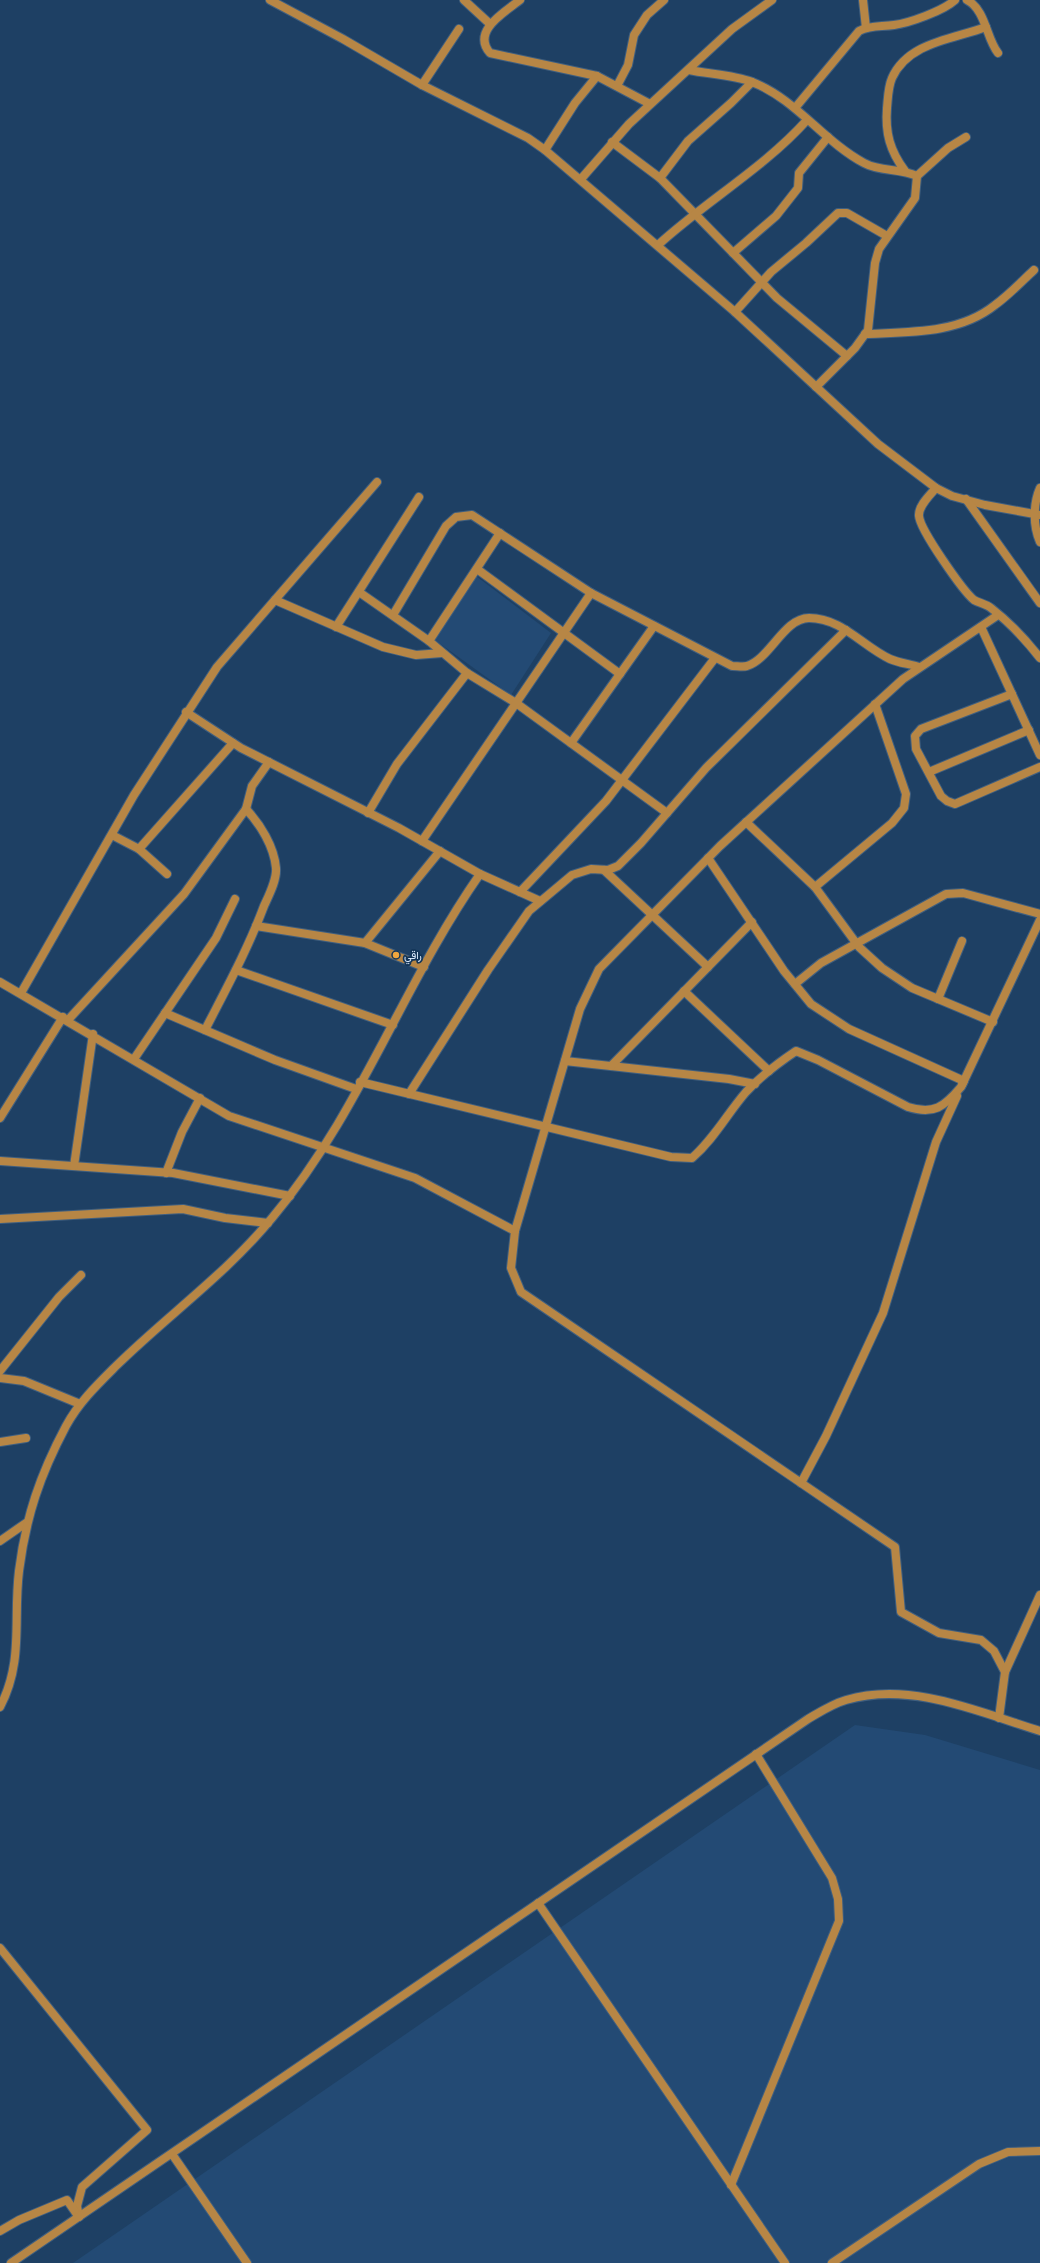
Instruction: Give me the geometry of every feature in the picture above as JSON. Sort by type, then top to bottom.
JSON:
[{"type":"street","points":[[270,0],[343,39],[422,85],[528,138],[545,150],[735,312],[878,444],[936,488],[985,505],[1037,515]]},
{"type":"street","points":[[464,0],[490,24]]},
{"type":"street","points":[[617,86],[628,65],[634,35],[647,15],[664,0]]},
{"type":"street","points":[[581,180],[612,142],[650,104],[689,70],[732,29],[772,0]]},
{"type":"street","points":[[864,0],[866,28]]},
{"type":"street","points":[[795,108],[854,35],[866,28],[908,22],[955,0]]},
{"type":"street","points":[[967,0],[976,8],[986,27],[992,45],[998,53]]},
{"type":"street","points":[[514,2],[490,24],[487,30],[486,46],[494,55],[597,76],[650,104]]},
{"type":"street","points":[[905,171],[893,153],[887,134],[888,93],[892,77],[903,64],[922,48],[986,27]]},
{"type":"street","points":[[422,85],[459,29]]},
{"type":"street","points":[[689,70],[752,82],[795,108],[828,137],[864,163],[878,168],[905,171],[917,176]]},
{"type":"street","points":[[545,150],[575,103],[597,76]]},
{"type":"street","points":[[660,178],[688,140],[731,103],[752,82]]},
{"type":"street","points":[[658,245],[695,213],[753,170],[807,120]]},
{"type":"street","points":[[733,254],[776,216],[798,188],[799,173],[828,137]]},
{"type":"street","points":[[816,387],[847,356],[868,330],[875,263],[879,249],[887,236],[903,218],[915,198],[917,176],[948,148],[966,137]]},
{"type":"street","points":[[612,142],[660,178],[777,298],[847,356]]},
{"type":"street","points":[[735,312],[761,282],[838,213],[847,213],[887,236]]},
{"type":"street","points":[[865,334],[927,332],[961,323],[994,306],[1034,270]]},
{"type":"street","points":[[21,993],[112,835],[186,712],[217,667],[377,482]]},
{"type":"street","points":[[936,488],[924,503],[919,515],[923,530],[974,599],[990,608],[998,615],[1028,643],[1040,658]]},
{"type":"street","points":[[1040,488],[1035,526],[1040,542]]},
{"type":"street","points":[[336,627],[419,497]]},
{"type":"street","points":[[966,499],[1040,603]]},
{"type":"street","points":[[393,615],[446,526],[456,517],[472,515],[591,593],[732,666],[747,666],[759,659],[795,623],[808,618],[838,624],[890,659],[919,666]]},
{"type":"street","points":[[429,641],[500,533]]},
{"type":"street","points":[[477,569],[620,674]]},
{"type":"street","points":[[358,592],[429,641],[467,673],[516,704],[667,813]]},
{"type":"street","points":[[422,841],[591,593]]},
{"type":"street","points":[[275,600],[383,647],[416,655],[442,653]]},
{"type":"street","points":[[998,615],[919,666],[875,704],[708,858],[599,969],[580,1010],[515,1231],[511,1268],[521,1292],[895,1547],[901,1612],[938,1633],[981,1640],[994,1651],[1005,1672]]},
{"type":"street","points":[[571,743],[654,626]]},
{"type":"street","points":[[981,627],[1040,755]]},
{"type":"street","points":[[409,1094],[488,970],[529,911],[540,900],[572,875],[590,870],[604,870],[618,866],[706,768],[846,630]]},
{"type":"street","points":[[520,892],[606,801],[715,658]]},
{"type":"street","points":[[368,813],[397,764],[467,673]]},
{"type":"street","points":[[1012,694],[921,729],[915,736],[916,749],[942,796],[947,801],[955,804],[1040,767]]},
{"type":"street","points":[[815,887],[892,824],[904,808],[906,794],[875,704]]},
{"type":"street","points":[[186,712],[234,743],[269,762],[422,841],[480,874],[540,900]]},
{"type":"street","points":[[929,772],[1028,730]]},
{"type":"street","points":[[139,849],[234,743]]},
{"type":"street","points":[[0,1118],[66,1019],[184,894],[246,809],[252,786],[269,762]]},
{"type":"street","points":[[205,1030],[236,970],[256,926],[271,890],[276,868],[271,850],[260,824],[246,809]]},
{"type":"street","points":[[746,822],[815,887],[857,943],[882,968],[912,988],[992,1022]]},
{"type":"street","points":[[112,835],[139,849],[166,874]]},
{"type":"street","points":[[364,943],[440,851]]},
{"type":"street","points":[[708,858],[794,984],[811,1004],[849,1029],[964,1081]]},
{"type":"street","points":[[604,870],[708,966]]},
{"type":"street","points":[[0,1707],[8,1691],[18,1644],[19,1574],[26,1524],[44,1470],[68,1422],[87,1395],[135,1347],[237,1259],[290,1196],[325,1148],[451,916],[480,874]]},
{"type":"street","points":[[794,984],[821,963],[946,894],[962,893],[1040,914]]},
{"type":"street","points":[[134,1059],[216,938],[235,899]]},
{"type":"street","points":[[801,1483],[826,1436],[883,1313],[936,1142],[1040,920]]},
{"type":"street","points":[[611,1066],[752,922]]},
{"type":"street","points":[[256,926],[364,943],[424,967]]},
{"type":"street","points":[[938,999],[962,941]]},
{"type":"street","points":[[236,970],[393,1025]]},
{"type":"street","points":[[0,982],[92,1034],[229,1116],[415,1178],[515,1231]]},
{"type":"street","points":[[684,991],[769,1071]]},
{"type":"street","points":[[165,1013],[275,1060],[356,1089]]},
{"type":"street","points":[[74,1166],[92,1034]]},
{"type":"street","points":[[360,1082],[671,1157],[692,1158],[710,1141],[746,1092],[769,1071],[796,1052],[818,1060],[908,1107],[920,1111],[937,1109],[949,1102],[964,1081]]},
{"type":"street","points":[[565,1061],[729,1079],[755,1084]]},
{"type":"street","points":[[166,1173],[182,1132],[200,1098]]},
{"type":"street","points":[[0,1161],[166,1173],[290,1196]]},
{"type":"street","points":[[0,1219],[183,1209],[226,1218],[268,1223]]},
{"type":"street","points":[[0,1370],[59,1297],[81,1275]]},
{"type":"street","points":[[0,1378],[24,1380],[80,1404]]},
{"type":"street","points":[[0,1442],[26,1438]]},
{"type":"street","points":[[0,1541],[26,1524]]},
{"type":"street","points":[[999,1718],[1005,1672],[1040,1595]]},
{"type":"street","points":[[11,2263],[756,1754],[828,1707],[862,1696],[882,1693],[941,1700],[1040,1731]]},
{"type":"street","points":[[732,2185],[839,1921],[838,1899],[832,1878],[756,1754]]},
{"type":"street","points":[[538,1903],[785,2263]]},
{"type":"street","points":[[0,1948],[147,2130],[82,2188],[77,2206],[79,2217]]},
{"type":"street","points":[[832,2263],[979,2164],[1008,2152],[1040,2151]]},
{"type":"street","points":[[172,2154],[247,2263]]},
{"type":"street","points":[[0,2231],[19,2220],[67,2200],[79,2217]]},
{"type":"shaded area","points":[[476,576],[551,633],[511,695],[435,640]]},
{"type":"shaded area","points":[[855,1725],[925,1735],[1040,1770],[1040,2263],[73,2263]]},
{"type":"place","name":"راقي","points":[[396,955]]}]
